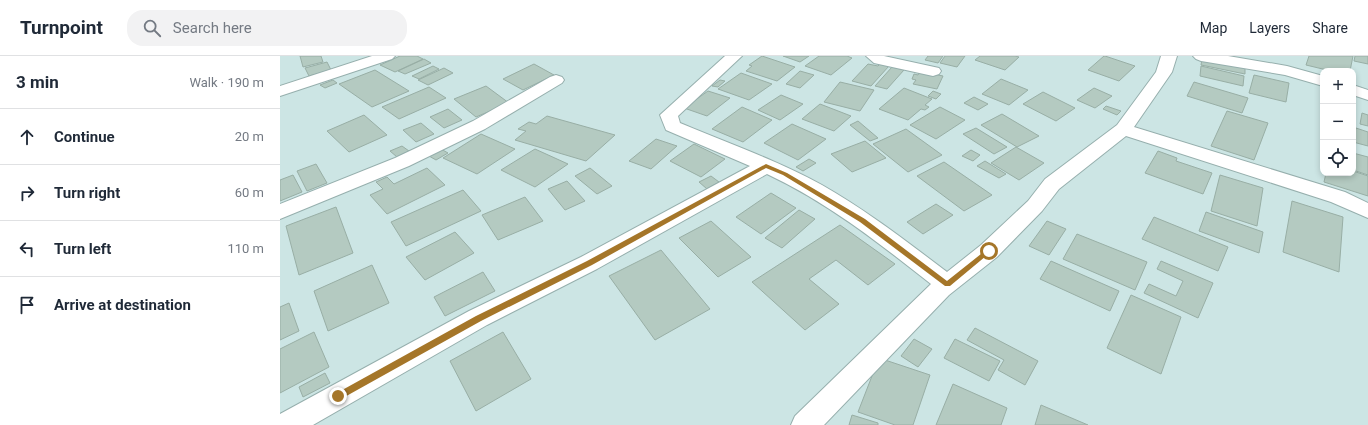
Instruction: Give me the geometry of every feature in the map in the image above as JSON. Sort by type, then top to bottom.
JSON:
[{"type":"street","points":[[280,91],[388,56]]},
{"type":"street","points":[[734,56],[669,115],[672,126],[785,174],[863,221],[947,284]]},
{"type":"street","points":[[874,56],[879,60],[933,71]]},
{"type":"street","points":[[805,425],[947,284],[989,251],[1036,206],[1052,184],[1123,129],[1164,72],[1169,56]]},
{"type":"street","points":[[1201,56],[1287,71],[1320,80]]},
{"type":"street","points":[[280,212],[402,162],[479,125],[556,80]]},
{"type":"street","points":[[1356,91],[1368,95]]},
{"type":"street","points":[[1123,129],[1338,197],[1368,211]]},
{"type":"street","points":[[287,425],[478,318],[589,263],[766,166]]},
{"type":"building","points":[[300,56],[321,56],[323,62],[303,67]]},
{"type":"building","points":[[400,56],[417,56],[423,59],[395,72],[380,65]]},
{"type":"building","points":[[762,56],[795,67],[777,81],[746,71],[752,66],[749,65]]},
{"type":"building","points":[[783,56],[809,56],[800,62]]},
{"type":"building","points":[[819,56],[847,56],[852,58],[831,75],[805,66]]},
{"type":"building","points":[[928,56],[943,56],[938,63],[925,60]]},
{"type":"building","points":[[945,56],[965,56],[957,67],[940,63]]},
{"type":"building","points":[[980,56],[1019,57],[1005,70],[975,60]]},
{"type":"building","points":[[1104,56],[1135,66],[1119,81],[1088,70]]},
{"type":"building","points":[[1309,56],[1353,56],[1351,68],[1320,68],[1306,65]]},
{"type":"building","points":[[1355,56],[1368,56],[1368,64],[1354,61]]},
{"type":"building","points":[[424,59],[431,63],[405,74],[398,71]]},
{"type":"building","points":[[1202,59],[1245,68],[1245,74],[1201,65]]},
{"type":"building","points":[[327,62],[331,70],[309,76],[305,68]]},
{"type":"building","points":[[534,64],[554,75],[523,90],[503,79]]},
{"type":"building","points":[[868,64],[889,66],[871,86],[852,81]]},
{"type":"building","points":[[433,66],[439,69],[419,79],[412,76]]},
{"type":"building","points":[[1201,66],[1244,76],[1243,86],[1200,76]]},
{"type":"building","points":[[892,67],[904,70],[887,89],[875,86]]},
{"type":"building","points":[[444,68],[453,73],[428,85],[418,80]]},
{"type":"building","points":[[375,70],[409,91],[372,107],[339,84]]},
{"type":"building","points":[[800,71],[814,75],[800,88],[786,84]]},
{"type":"building","points":[[920,71],[943,76],[937,89],[913,84],[916,80],[912,79],[914,74],[918,75]]},
{"type":"building","points":[[741,73],[772,84],[749,100],[718,89]]},
{"type":"building","points":[[1254,75],[1289,83],[1286,102],[1249,93]]},
{"type":"building","points":[[1001,79],[1028,90],[1009,105],[982,94]]},
{"type":"building","points":[[333,80],[337,83],[325,88],[320,85]]},
{"type":"building","points":[[720,80],[725,81],[718,87],[712,86]]},
{"type":"building","points":[[840,82],[874,90],[860,111],[824,102]]},
{"type":"building","points":[[1194,82],[1248,98],[1242,113],[1187,96]]},
{"type":"building","points":[[486,86],[509,103],[476,117],[454,99]]},
{"type":"building","points":[[429,87],[446,98],[399,119],[382,107]]},
{"type":"building","points":[[904,88],[932,99],[925,105],[929,107],[925,110],[921,109],[908,120],[879,109]]},
{"type":"building","points":[[1094,88],[1112,96],[1095,108],[1077,100]]},
{"type":"building","points":[[708,91],[730,98],[707,116],[684,108]]},
{"type":"building","points":[[933,91],[941,94],[936,99],[928,96]]},
{"type":"building","points":[[1043,92],[1075,108],[1056,121],[1023,104]]},
{"type":"building","points":[[781,95],[803,104],[780,120],[758,110]]},
{"type":"building","points":[[974,97],[988,104],[978,110],[964,103]]},
{"type":"building","points":[[820,104],[851,116],[834,131],[802,119]]},
{"type":"building","points":[[1106,106],[1121,111],[1117,115],[1103,109]]},
{"type":"building","points":[[742,107],[772,120],[743,142],[712,129]]},
{"type":"building","points":[[940,107],[965,120],[936,139],[910,125]]},
{"type":"building","points":[[448,109],[462,120],[444,128],[430,117]]},
{"type":"building","points":[[1227,111],[1268,123],[1254,160],[1211,146]]},
{"type":"building","points":[[1362,113],[1368,115],[1368,126],[1360,124]]},
{"type":"building","points":[[1002,114],[1039,136],[1017,147],[981,125]]},
{"type":"building","points":[[364,115],[387,135],[349,152],[327,131]]},
{"type":"building","points":[[547,116],[615,135],[586,161],[515,140],[526,131],[518,129],[529,122],[536,124]]},
{"type":"building","points":[[858,121],[878,138],[870,141],[850,125]]},
{"type":"building","points":[[421,123],[434,134],[416,142],[403,130]]},
{"type":"building","points":[[792,124],[826,139],[798,160],[764,143]]},
{"type":"building","points":[[976,128],[1007,147],[994,154],[963,134]]},
{"type":"building","points":[[1356,128],[1368,132],[1368,146],[1356,143]]},
{"type":"building","points":[[906,129],[942,155],[908,172],[873,144]]},
{"type":"building","points":[[481,134],[515,149],[477,174],[443,158]]},
{"type":"building","points":[[656,139],[677,146],[651,169],[629,161]]},
{"type":"building","points":[[865,141],[886,158],[852,172],[831,154]]},
{"type":"building","points":[[694,144],[725,159],[701,177],[670,161]]},
{"type":"building","points":[[402,146],[409,151],[397,157],[390,151]]},
{"type":"building","points":[[1016,147],[1044,163],[1019,180],[991,163]]},
{"type":"building","points":[[441,149],[448,153],[436,160],[429,156]]},
{"type":"building","points":[[535,149],[568,164],[535,187],[501,170]]},
{"type":"building","points":[[971,150],[980,155],[973,161],[962,156]]},
{"type":"building","points":[[1158,151],[1177,158],[1176,161],[1212,173],[1203,194],[1145,173]]},
{"type":"building","points":[[1356,154],[1368,157],[1368,175],[1356,171]]},
{"type":"building","points":[[809,159],[816,163],[803,171],[796,167]]},
{"type":"building","points":[[985,161],[1006,174],[999,178],[977,166]]},
{"type":"building","points":[[944,162],[992,195],[964,211],[917,176]]},
{"type":"building","points":[[316,164],[327,183],[307,191],[297,171]]},
{"type":"building","points":[[427,168],[445,185],[387,214],[370,195],[383,189],[376,182],[387,177],[394,184]]},
{"type":"building","points":[[590,168],[612,186],[597,194],[575,176]]},
{"type":"building","points":[[1356,172],[1368,176],[1368,196],[1324,182],[1325,176],[1356,176]]},
{"type":"building","points":[[293,175],[302,192],[280,201],[280,180]]},
{"type":"building","points":[[1220,175],[1263,188],[1257,226],[1211,211]]},
{"type":"building","points":[[711,176],[719,182],[707,189],[699,182]]},
{"type":"building","points":[[567,181],[585,201],[565,210],[548,189]]},
{"type":"building","points":[[463,190],[481,211],[406,246],[391,222]]},
{"type":"building","points":[[771,193],[796,208],[761,234],[736,217]]},
{"type":"building","points":[[525,197],[543,221],[498,240],[482,215]]},
{"type":"building","points":[[1292,201],[1343,217],[1339,272],[1283,252]]},
{"type":"building","points":[[936,204],[953,215],[923,234],[907,222]]},
{"type":"building","points":[[336,207],[353,253],[299,275],[286,226]]},
{"type":"building","points":[[799,210],[815,219],[782,248],[765,238]]},
{"type":"building","points":[[1206,212],[1263,232],[1259,253],[1199,231]]},
{"type":"building","points":[[1154,217],[1228,247],[1218,271],[1142,239]]},
{"type":"building","points":[[711,221],[751,257],[718,277],[679,238]]},
{"type":"building","points":[[1047,221],[1066,229],[1049,255],[1029,246]]},
{"type":"building","points":[[840,225],[895,264],[868,285],[836,260],[809,279],[839,304],[805,330],[752,282]]},
{"type":"building","points":[[455,232],[474,253],[425,280],[406,257]]},
{"type":"building","points":[[1077,234],[1147,262],[1135,290],[1063,259]]},
{"type":"building","points":[[661,250],[710,309],[655,340],[609,276]]},
{"type":"building","points":[[1051,261],[1119,291],[1110,311],[1040,279]]},
{"type":"building","points":[[1161,261],[1213,283],[1198,318],[1144,293],[1149,284],[1176,296],[1183,281],[1157,269]]},
{"type":"building","points":[[372,265],[389,303],[328,331],[314,291]]},
{"type":"building","points":[[483,272],[495,291],[445,316],[434,297]]},
{"type":"building","points":[[1131,295],[1181,317],[1161,374],[1107,348]]},
{"type":"building","points":[[289,303],[299,331],[280,340],[280,307]]},
{"type":"building","points":[[975,328],[1038,361],[1025,385],[998,370],[1004,360],[967,340]]},
{"type":"building","points":[[314,332],[329,367],[280,393],[280,349]]},
{"type":"building","points":[[503,332],[531,379],[476,411],[450,361]]},
{"type":"building","points":[[914,339],[932,349],[918,367],[901,356]]},
{"type":"building","points":[[955,339],[1000,361],[989,381],[944,358]]},
{"type":"building","points":[[879,358],[930,375],[913,425],[895,425],[858,412]]},
{"type":"building","points":[[325,373],[330,383],[303,397],[299,387]]},
{"type":"building","points":[[953,384],[1007,408],[1001,425],[936,425]]},
{"type":"building","points":[[1041,405],[1088,425],[1035,425]]},
{"type":"building","points":[[852,415],[878,423],[878,425],[849,425]]},
{"type":"route","points":[[338,396],[478,318],[589,263],[766,166],[785,174],[863,221],[947,284],[989,251]]}]
